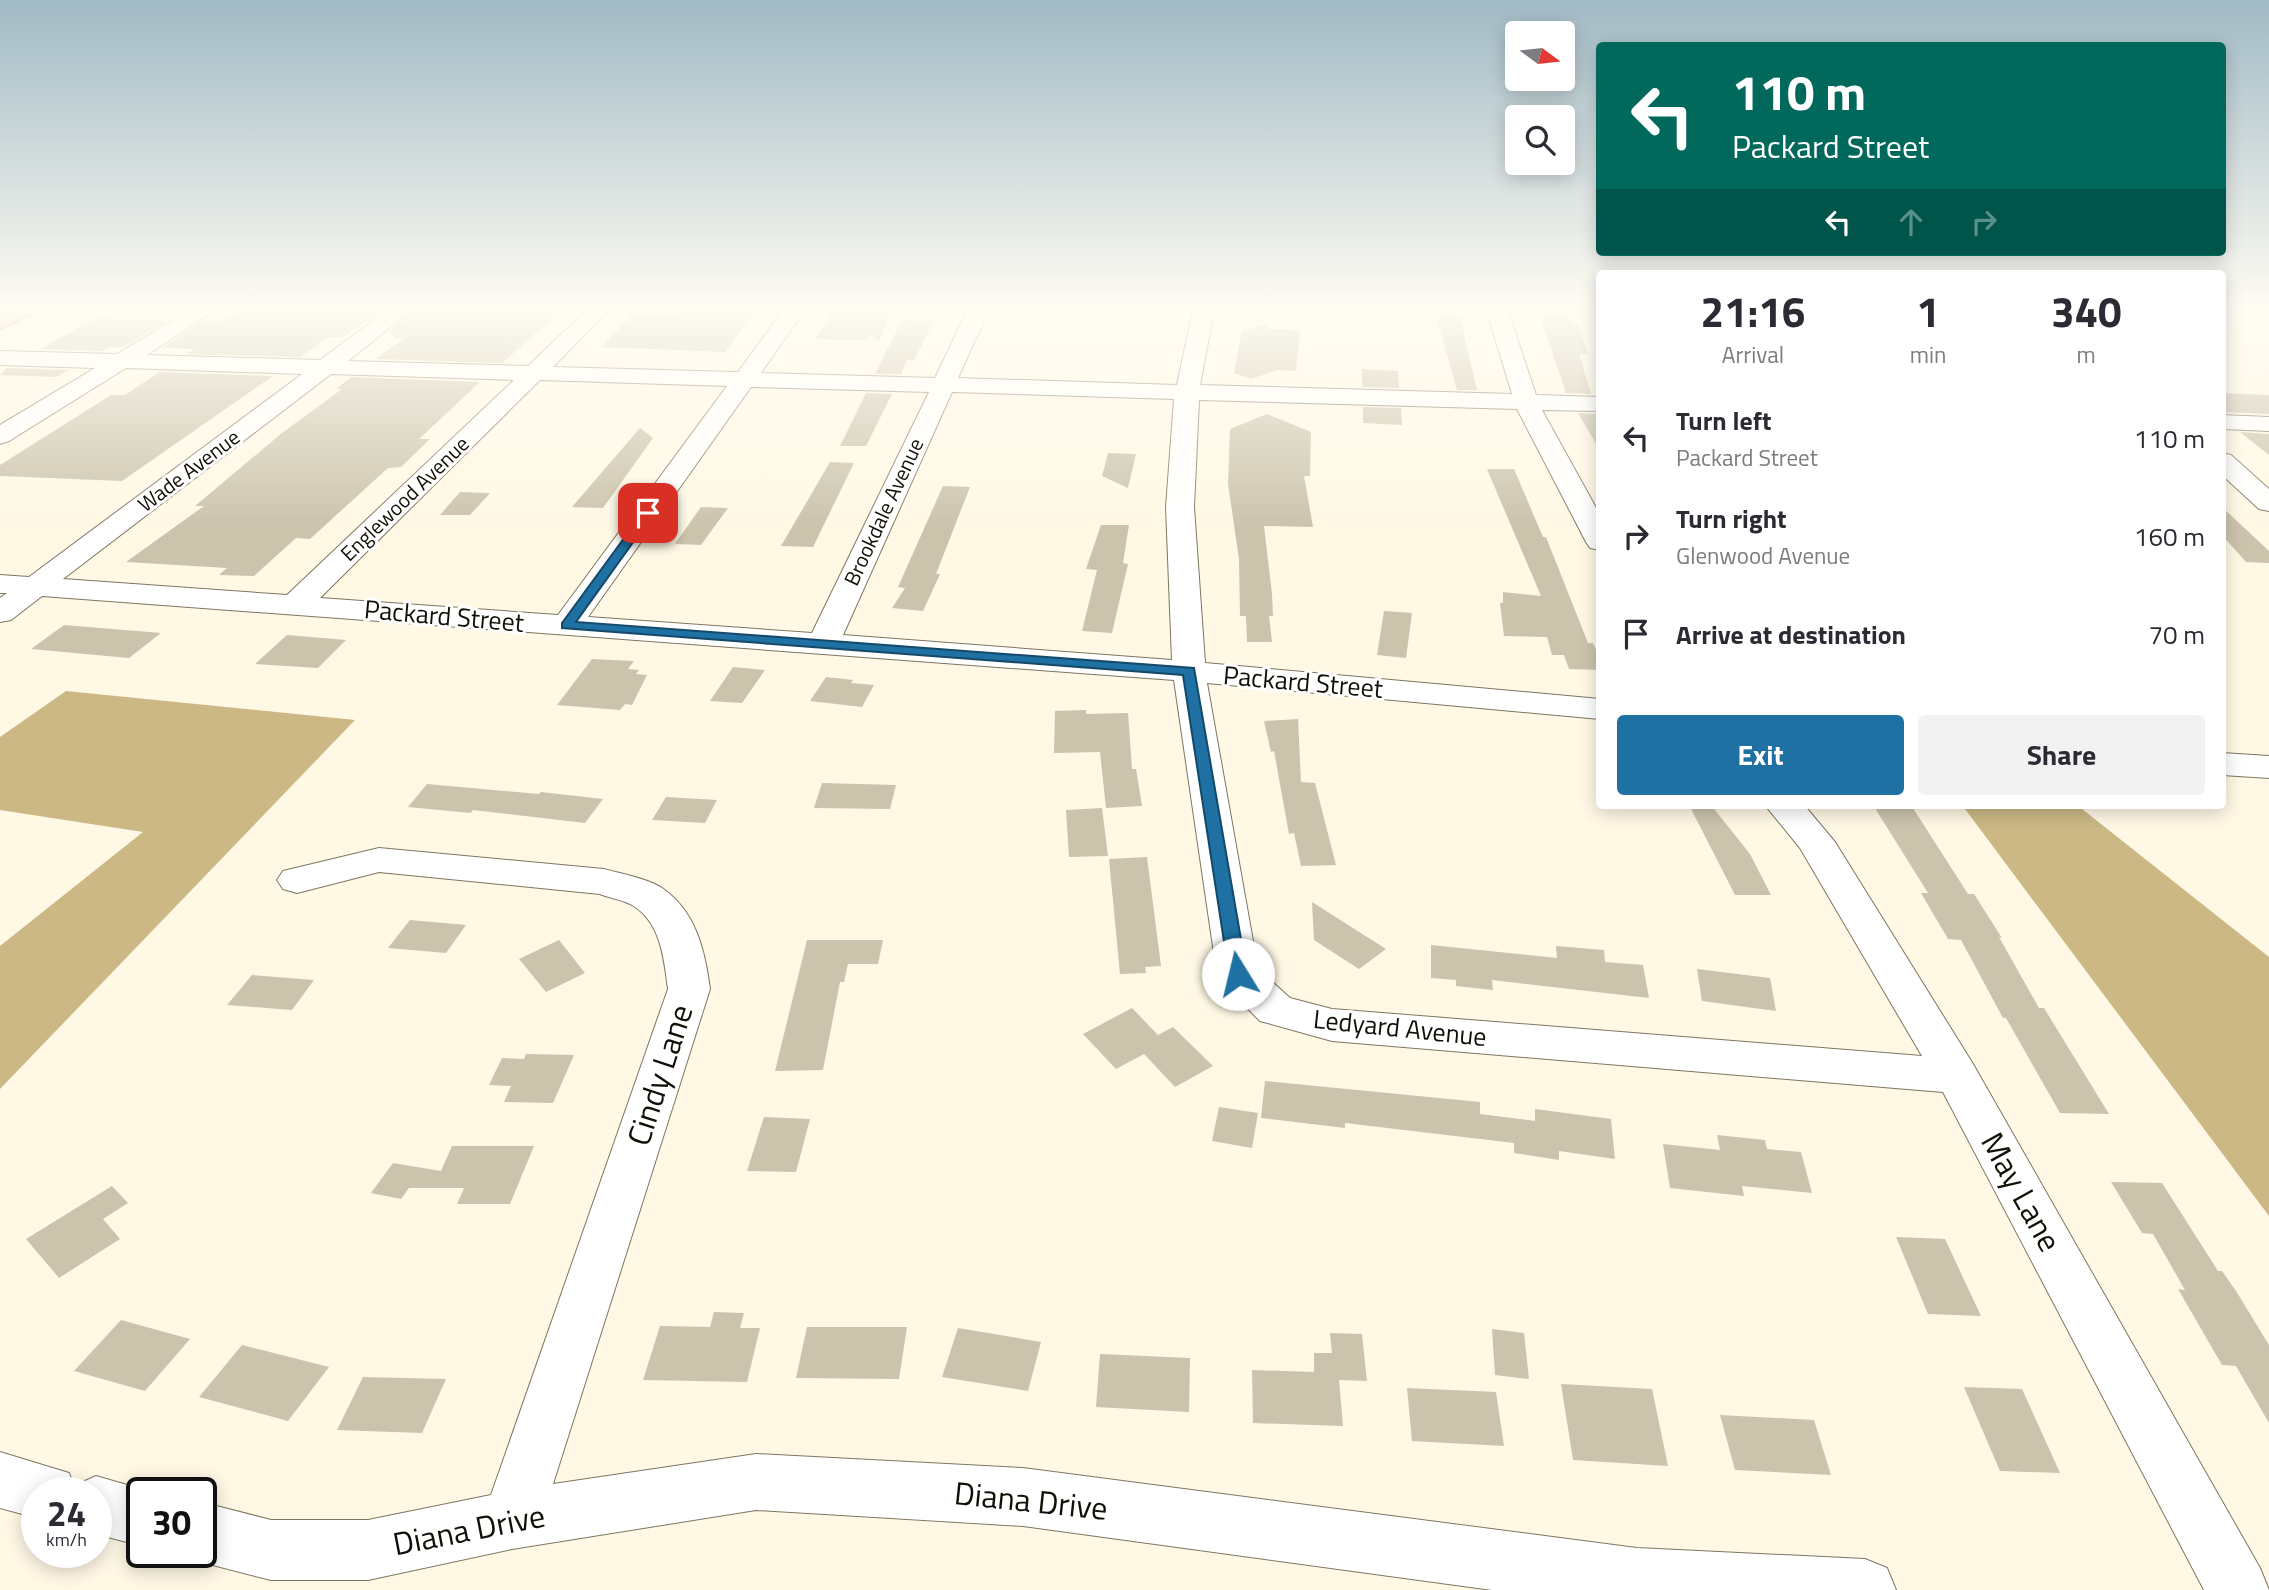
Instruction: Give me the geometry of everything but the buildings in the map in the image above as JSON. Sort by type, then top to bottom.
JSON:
[{"type":"street","points":[[0,436],[93,379]]},
{"type":"street","name":"Wade Avenue","points":[[38,587],[311,379]]},
{"type":"street","name":"Englewood Avenue","points":[[296,604],[529,379]]},
{"type":"street","points":[[566,625],[746,379]]},
{"type":"street","points":[[753,379],[1596,404]]},
{"type":"street","name":"Brookdale Avenue","points":[[823,643],[946,379]]},
{"type":"street","name":"Ledyard Avenue","points":[[1189,379],[1180,507],[1189,671],[1238,974],[1275,1010],[1332,1025],[1958,1076]]},
{"type":"street","points":[[1519,379],[1526,402],[1596,534]]},
{"type":"street","points":[[2226,422],[2269,424]]},
{"type":"street","points":[[2226,465],[2269,503]]},
{"type":"street","name":"Packard Street","points":[[0,584],[1189,671],[1596,709]]},
{"type":"street","points":[[0,613],[38,587]]},
{"type":"street","points":[[2226,764],[2269,767]]},
{"type":"street","name":"May Lane","points":[[1787,809],[1816,842],[1958,1076],[2238,1590]]},
{"type":"street","name":"Cindy Lane","points":[[296,880],[379,860],[604,882],[646,896],[669,916],[684,953],[689,989],[512,1520]]},
{"type":"street","points":[[0,1480],[21,1486]]},
{"type":"street","name":"Diana Drive","points":[[217,1536],[271,1550],[368,1550],[512,1520],[756,1482],[1023,1497],[1637,1579],[1865,1590]]},
{"type":"shaded area","points":[[66,691],[355,720],[0,1089],[0,946],[143,832],[0,810],[0,737]]},
{"type":"shaded area","points":[[1965,809],[2082,809],[2269,957],[2269,1216]]},
{"type":"route","points":[[648,513],[566,625],[1189,671],[1238,974]]}]
